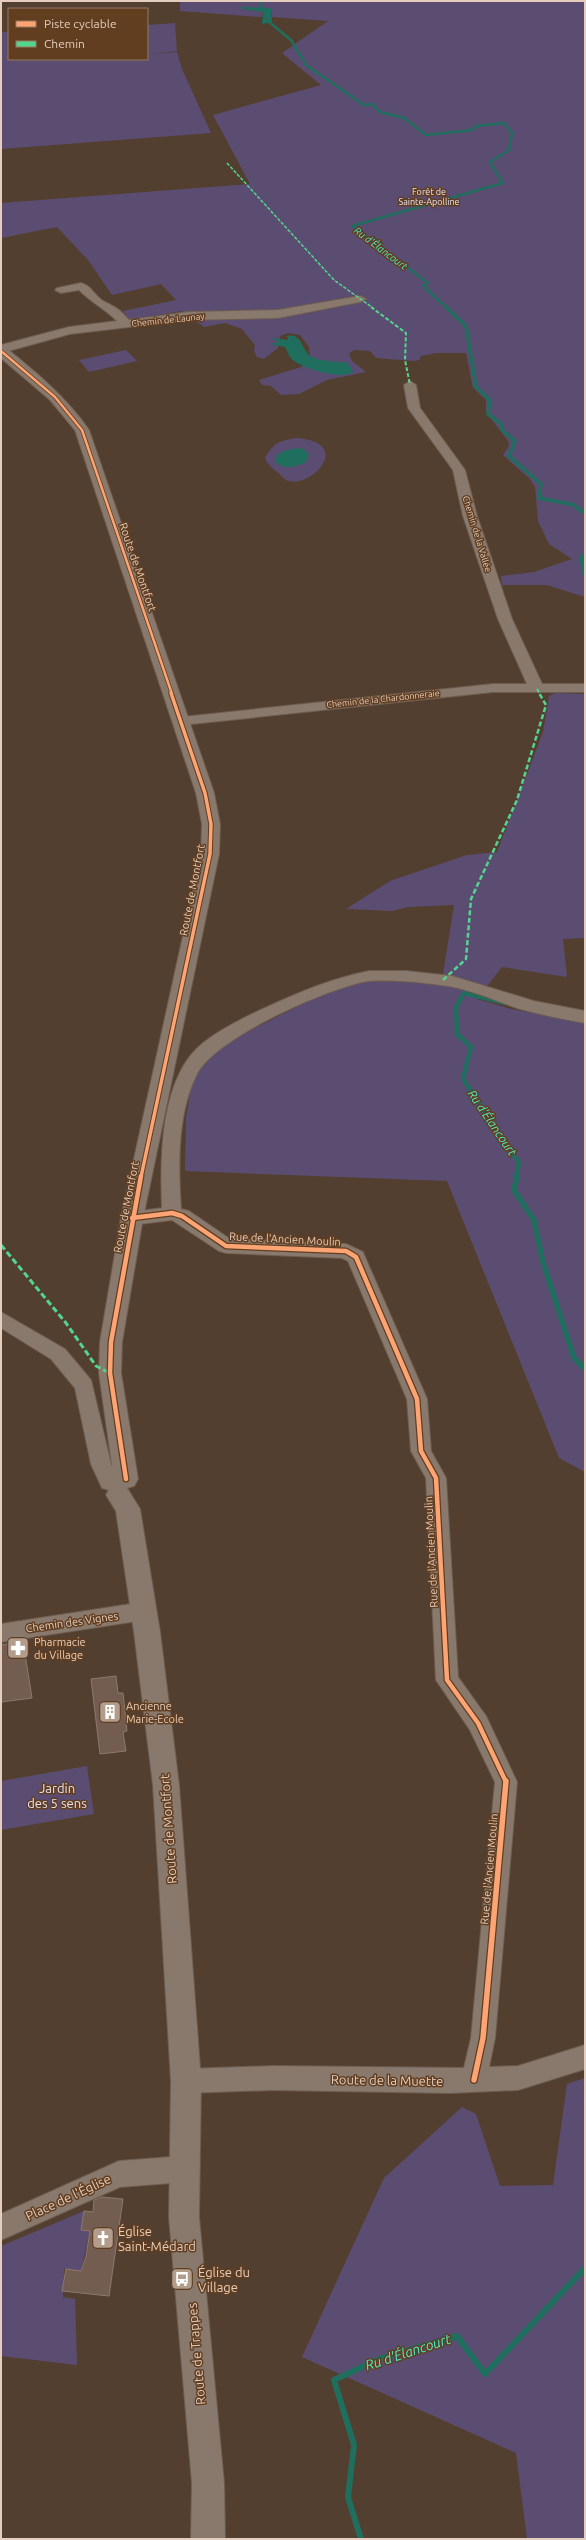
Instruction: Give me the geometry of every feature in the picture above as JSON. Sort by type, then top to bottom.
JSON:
[{"type":"street","points":[[61,290],[81,286],[99,304],[110,307],[126,324]]},
{"type":"street","name":"Chemin de Launay","points":[[1,350],[69,331],[188,316],[278,314],[360,299]]},
{"type":"street","name":"Route de Montfort","points":[[1,350],[52,392],[70,412],[82,430],[182,721],[205,793],[210,824],[210,854],[132,1218],[111,1342],[110,1373],[118,1485],[128,1509],[144,1611],[166,1785],[186,2081],[184,2169]]},
{"type":"street","name":"Chemin de la Vallée","points":[[410,385],[414,408],[459,470],[470,516],[505,619],[537,689]]},
{"type":"street","name":"Chemin de la Chardonneraie","points":[[182,721],[493,688],[585,688]]},
{"type":"street","points":[[132,1218],[143,1218],[172,1213],[170,1193],[175,1116],[186,1078],[197,1060],[209,1048],[256,1020],[332,988],[368,976],[443,980],[492,991],[534,1007],[585,1018]]},
{"type":"street","name":"Rue de l'Ancien Moulin","points":[[172,1213],[182,1216],[226,1246],[346,1251],[356,1257],[417,1399],[421,1451],[436,1478],[447,1680],[478,1723],[506,1782],[483,2038],[474,2080]]},
{"type":"street","points":[[1,1319],[58,1354],[84,1385],[101,1464],[118,1485]]},
{"type":"street","name":"Chemin des Vignes","points":[[1,1633],[144,1611]]},
{"type":"street","name":"Route de la Muette","points":[[186,2081],[273,2078],[474,2080],[518,2078],[585,2057]]},
{"type":"street","name":"Place de l'Église","points":[[1,2227],[119,2174],[184,2169]]},
{"type":"street","name":"Route de Trappes","points":[[184,2169],[184,2217],[208,2482],[208,2539]]},
{"type":"green space","name":"Forêt de Sainte-Apolline","points":[[180,1],[585,1],[585,597],[547,585],[502,585],[501,576],[534,572],[572,559],[549,544],[538,521],[535,487],[530,479],[503,455],[509,446],[508,441],[486,412],[486,400],[473,388],[466,353],[435,353],[421,356],[419,360],[414,361],[376,358],[370,351],[354,350],[349,354],[352,361],[366,372],[327,380],[299,394],[281,395],[271,386],[262,385],[259,380],[301,367],[310,359],[309,347],[300,335],[288,333],[280,336],[278,348],[264,359],[257,357],[254,351],[255,345],[242,329],[225,323],[204,327],[182,311],[130,320],[123,311],[176,300],[161,284],[112,295],[88,260],[57,227],[1,238],[1,203],[250,184],[213,115],[321,85],[282,53],[328,21],[272,17],[271,8],[242,9],[263,12],[261,17],[180,11]]},
{"type":"green space","points":[[175,23],[177,51],[152,54],[177,52],[182,69],[211,133],[1,149],[1,32],[8,32],[8,60],[148,60],[148,25]]},
{"type":"green space","points":[[126,350],[137,361],[89,372],[79,360]]},
{"type":"green space","points":[[297,438],[314,442],[323,448],[326,456],[322,465],[315,473],[306,479],[295,482],[286,480],[270,466],[265,458],[274,445],[281,441]]},
{"type":"green space","points":[[556,693],[585,694],[585,938],[563,939],[567,977],[502,967],[477,999],[511,1009],[585,1022],[585,1472],[559,1458],[447,1181],[185,1171],[186,1118],[196,1058],[367,971],[443,974],[454,905],[408,907],[392,911],[346,909],[390,881],[467,855],[497,852],[543,732],[549,696]]},
{"type":"green space","name":"Jardin des 5 sens","points":[[87,1766],[94,1814],[1,1830],[1,1781]]},
{"type":"green space","points":[[585,2078],[585,2539],[527,2539],[516,2453],[302,2357],[384,2178],[462,2107],[476,2114],[500,2186],[553,2185],[567,2084]]},
{"type":"green space","points":[[84,2211],[81,2230],[90,2231],[81,2271],[64,2269],[63,2297],[75,2299],[77,2365],[1,2356],[1,2246]]},
{"type":"water","points":[[240,7],[271,8],[272,22],[262,24],[263,12],[242,9]]},
{"type":"water","points":[[287,336],[292,336],[298,339],[306,352],[312,357],[322,360],[348,363],[353,372],[341,375],[332,374],[303,366],[290,357],[285,347],[269,344],[279,342],[271,338],[288,340]]},
{"type":"water","points":[[301,448],[309,454],[305,463],[293,467],[286,467],[275,462],[277,455],[286,450]]},
{"type":"building","points":[[23,1641],[32,1698],[1,1702],[1,1645]]},
{"type":"building","name":"Ancienne Marie-Ecole","points":[[116,1676],[118,1693],[123,1693],[127,1731],[123,1732],[126,1751],[100,1754],[91,1679]]},
{"type":"building","name":"Église Saint-Médard","points":[[102,2197],[123,2199],[109,2296],[62,2291],[66,2269],[81,2271],[86,2257],[90,2231],[81,2230],[84,2211],[93,2212],[94,2200]]},
{"type":"waterway","name":"Ru d'Élancourt","points":[[261,1],[261,7],[265,10]]},
{"type":"waterway","name":"Ru d'Élancourt","points":[[269,18],[268,21],[291,40],[306,65],[364,105],[372,104],[380,112],[404,118],[426,135],[472,130],[476,126],[504,123],[512,133],[509,150],[490,162],[503,183],[352,226],[428,283],[423,286],[447,308]]},
{"type":"waterway","name":"Ru d'Élancourt","points":[[446,307],[466,326],[476,387],[490,400],[488,414],[501,424],[502,430],[515,441],[509,456],[541,484],[539,498],[574,505],[585,514]]},
{"type":"waterway","name":"Ru d'Élancourt","points":[[585,553],[581,558],[585,578]]},
{"type":"waterway","name":"Ru d'Élancourt","points":[[505,1003],[464,993],[456,1007],[457,1034],[471,1047],[463,1079],[519,1163],[516,1177]]},
{"type":"waterway","name":"Ru d'Élancourt","points":[[517,1176],[514,1190],[534,1220],[543,1262],[574,1358],[585,1369]]},
{"type":"waterway","name":"Ru d'Élancourt","points":[[361,2539],[348,2497],[354,2445],[334,2380],[379,2359],[457,2336],[485,2374],[585,2268]]},
{"type":"marked path","points":[[227,163],[334,280],[406,333],[405,360],[410,385]]},
{"type":"marked path","points":[[443,980],[466,959],[471,899],[517,800],[546,705],[537,689]]},
{"type":"marked path","points":[[1,1245],[66,1323],[96,1366],[110,1373]]},
{"type":"cycle path","points":[[1,351],[55,397],[65,407],[82,430],[205,793],[211,824],[210,854],[132,1218],[111,1342],[110,1373],[126,1479]]},
{"type":"cycle path","points":[[132,1218],[143,1218],[172,1213],[182,1216],[226,1246],[346,1251],[356,1257],[417,1399],[421,1451],[436,1478],[447,1680],[478,1723],[506,1782],[483,2038],[474,2080]]},
{"type":"place","name":"Pharmacie du Village","points":[[18,1648]]},
{"type":"place","name":"Ancienne Marie-Ecole","points":[[110,1712]]},
{"type":"place","name":"Église Saint-Médard","points":[[103,2238]]},
{"type":"place","name":"Église du Village","points":[[182,2279]]}]
